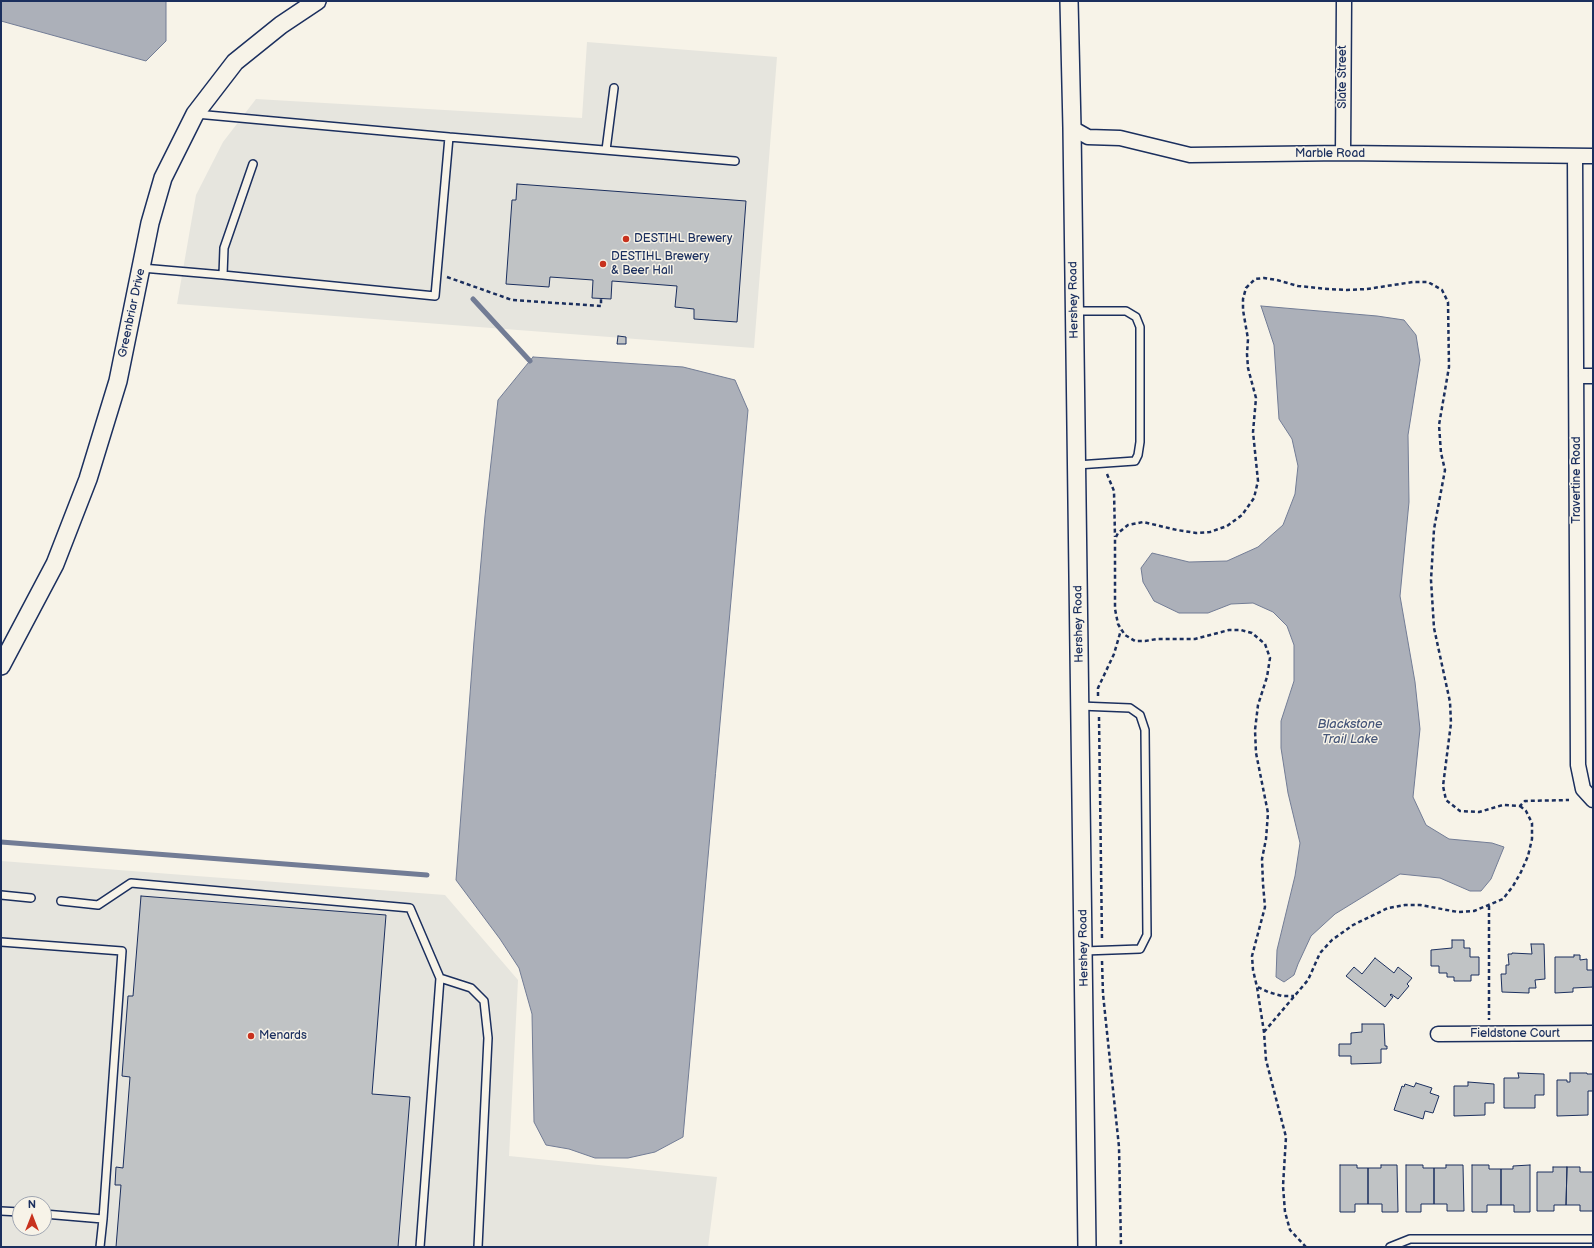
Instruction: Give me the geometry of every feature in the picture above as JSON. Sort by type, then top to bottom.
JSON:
[{"type":"street","name":"Greenbriar Drive","points":[[1,666],[55,564],[88,479],[118,381],[150,223],[163,178],[195,114],[235,62],[281,25],[317,1]]},
{"type":"street","name":"Hershey Road","points":[[1069,1],[1077,465],[1087,1247]]},
{"type":"street","name":"Slate Street","points":[[1342,153],[1344,1]]},
{"type":"street","name":"Marble Road","points":[[1072,128],[1088,138],[1120,138],[1190,155],[1342,153],[1593,156]]},
{"type":"street","name":"Travertine Road","points":[[1575,156],[1579,772],[1583,788],[1592,800]]},
{"type":"street","points":[[1576,376],[1593,376]]},
{"type":"street","name":"Fieldstone Court","points":[[1438,1034],[1593,1033]]},
{"type":"lane","points":[[606,150],[614,88]]},
{"type":"lane","points":[[195,114],[735,161]]},
{"type":"lane","points":[[142,268],[435,296],[448,137]]},
{"type":"lane","points":[[223,275],[224,248],[253,164]]},
{"type":"lane","points":[[1074,311],[1126,311],[1136,317],[1140,327],[1140,442],[1138,455],[1135,461],[1077,465]]},
{"type":"lane","points":[[1080,706],[1130,708],[1140,715],[1145,730],[1147,935],[1140,948],[1084,951]]},
{"type":"lane","points":[[62,900],[98,905],[131,883],[410,908],[440,978],[420,1247]]},
{"type":"lane","points":[[1,895],[31,898]]},
{"type":"lane","points":[[1,942],[122,951],[100,1247]]},
{"type":"lane","points":[[440,978],[471,988],[484,1001],[488,1038],[478,1247]]},
{"type":"lane","points":[[1,1211],[12,1212]]},
{"type":"lane","points":[[52,1215],[103,1219]]},
{"type":"lane","points":[[1390,1247],[1410,1240],[1593,1238]]},
{"type":"path","points":[[438,274],[512,300],[601,306],[601,298]]},
{"type":"path","points":[[1115,539],[1118,533],[1128,525],[1143,522],[1196,533],[1210,532],[1227,526],[1242,515],[1254,498],[1258,481],[1253,432],[1256,398],[1248,368],[1248,340],[1243,310],[1243,298],[1246,288],[1255,280],[1264,278],[1298,286],[1347,290],[1367,289],[1413,282],[1428,282],[1442,290],[1448,302],[1449,367],[1440,426],[1445,470],[1434,529],[1431,580],[1434,628],[1450,702],[1451,723],[1443,786],[1446,800],[1460,811],[1478,812],[1503,805],[1520,806],[1526,811],[1532,823],[1532,839],[1528,856],[1513,886],[1503,900],[1488,906],[1474,911],[1458,912],[1420,905],[1405,905],[1382,910],[1353,925],[1332,940],[1320,953],[1308,980],[1264,1032]]},
{"type":"path","points":[[1101,463],[1114,491],[1115,609],[1118,624],[1125,635],[1135,641],[1157,639],[1195,639],[1229,630],[1241,630],[1252,633],[1265,644],[1270,658],[1267,677],[1258,706],[1255,730],[1256,753],[1268,814],[1266,840],[1262,859],[1265,907],[1252,956],[1253,970],[1258,986],[1266,1060],[1286,1137],[1284,1186],[1285,1212],[1290,1230],[1306,1247]]},
{"type":"path","name":"Hershey Road","points":[[1121,629],[1114,654],[1098,688],[1102,994],[1119,1147],[1121,1247]]},
{"type":"path","points":[[1520,806],[1525,801],[1569,800]]},
{"type":"path","points":[[1488,906],[1489,1034]]},
{"type":"path","points":[[1258,986],[1268,992],[1282,996],[1294,996]]},
{"type":"shaded area","points":[[587,42],[777,57],[754,348],[177,304],[196,195],[223,142],[256,99],[582,118]]},
{"type":"shaded area","points":[[1,861],[445,895],[518,980],[509,1156],[717,1177],[708,1247],[1,1247]]},
{"type":"water","points":[[1,1],[166,1],[166,41],[146,61],[1,21]]},
{"type":"water","name":"Blackstone Trail Lake","points":[[1261,306],[1377,316],[1404,320],[1416,335],[1420,360],[1408,435],[1409,502],[1400,596],[1415,682],[1420,729],[1413,797],[1426,825],[1449,839],[1492,843],[1504,847],[1491,879],[1481,891],[1470,891],[1440,878],[1400,874],[1335,914],[1311,936],[1294,975],[1284,982],[1276,977],[1277,950],[1295,876],[1300,843],[1288,793],[1281,748],[1281,721],[1294,681],[1294,645],[1287,626],[1273,612],[1253,603],[1231,604],[1208,613],[1179,613],[1154,601],[1143,582],[1141,568],[1152,553],[1189,562],[1227,561],[1258,547],[1283,525],[1295,494],[1298,466],[1292,439],[1279,419],[1274,345]]},
{"type":"water","points":[[533,357],[683,367],[735,380],[748,410],[683,1137],[655,1152],[628,1158],[595,1158],[569,1149],[546,1145],[534,1122],[532,1014],[519,968],[500,939],[456,880],[474,641],[485,516],[498,400]]},
{"type":"building","name":"DESTIHL Brewery","points":[[517,184],[746,201],[737,322],[694,319],[694,309],[675,307],[677,286],[612,281],[611,299],[592,298],[593,280],[550,277],[549,287],[506,284],[512,200],[516,200]]},
{"type":"building","points":[[618,336],[626,337],[626,344],[617,344]]},
{"type":"building","name":"Menards","points":[[141,896],[386,915],[372,1094],[410,1097],[398,1247],[116,1247],[121,1185],[115,1185],[116,1167],[123,1168],[130,1077],[122,1076],[128,996],[133,996]]},
{"type":"building","points":[[1452,940],[1464,940],[1464,948],[1470,948],[1470,957],[1479,957],[1479,975],[1471,975],[1471,981],[1454,981],[1454,977],[1447,977],[1447,973],[1439,973],[1439,966],[1431,966],[1431,950],[1452,948]]},
{"type":"building","points":[[1531,944],[1544,944],[1545,979],[1535,980],[1536,988],[1529,988],[1529,993],[1502,992],[1501,974],[1506,974],[1506,965],[1509,965],[1508,954],[1532,954]]},
{"type":"building","points":[[1574,955],[1580,955],[1580,960],[1587,959],[1587,970],[1593,970],[1593,987],[1573,988],[1573,992],[1555,993],[1555,957],[1574,957]]},
{"type":"building","points":[[1375,958],[1394,973],[1398,967],[1412,978],[1407,984],[1409,986],[1398,999],[1391,994],[1390,995],[1393,997],[1385,1007],[1346,976],[1354,967],[1362,974]]},
{"type":"building","points":[[1362,1024],[1384,1024],[1385,1046],[1387,1046],[1387,1049],[1381,1049],[1381,1063],[1351,1064],[1351,1056],[1339,1056],[1339,1044],[1351,1044],[1351,1033],[1362,1032]]},
{"type":"building","points":[[1518,1073],[1544,1074],[1544,1095],[1535,1095],[1535,1108],[1504,1108],[1504,1078],[1519,1078]]},
{"type":"building","points":[[1570,1073],[1593,1074],[1593,1091],[1588,1091],[1588,1115],[1557,1116],[1557,1080],[1567,1080],[1567,1082],[1570,1082]]},
{"type":"building","points":[[1468,1082],[1494,1084],[1494,1103],[1485,1103],[1485,1115],[1454,1116],[1454,1086],[1468,1086]]},
{"type":"building","points":[[1416,1083],[1432,1088],[1430,1093],[1439,1096],[1433,1113],[1425,1111],[1423,1119],[1394,1110],[1402,1086],[1404,1087],[1405,1084],[1414,1087]]},
{"type":"building","points":[[1340,1165],[1357,1165],[1357,1168],[1368,1168],[1368,1204],[1355,1204],[1355,1212],[1340,1212]]},
{"type":"building","points":[[1381,1165],[1397,1165],[1398,1212],[1382,1212],[1382,1204],[1368,1204],[1368,1168],[1381,1168]]},
{"type":"building","points":[[1406,1165],[1423,1165],[1423,1168],[1434,1168],[1434,1204],[1421,1204],[1421,1212],[1406,1212]]},
{"type":"building","points":[[1446,1165],[1463,1165],[1464,1211],[1447,1211],[1447,1204],[1434,1204],[1434,1168],[1446,1168]]},
{"type":"building","points":[[1472,1165],[1489,1165],[1489,1169],[1501,1169],[1501,1205],[1487,1205],[1487,1212],[1472,1212]]},
{"type":"building","points":[[1530,1165],[1530,1212],[1514,1212],[1514,1205],[1501,1205],[1501,1169],[1513,1169],[1513,1166]]},
{"type":"building","points":[[1553,1167],[1567,1167],[1566,1205],[1554,1205],[1554,1211],[1537,1211],[1537,1172],[1553,1172]]},
{"type":"building","points":[[1567,1167],[1580,1167],[1580,1172],[1593,1172],[1593,1211],[1580,1211],[1580,1205],[1566,1205]]},
{"type":"waterway","points":[[473,299],[530,361]]},
{"type":"waterway","points":[[1,842],[427,875]]},
{"type":"place","name":"DESTIHL Brewery","points":[[626,239]]},
{"type":"place","name":"DESTIHL Brewery & Beer Hall","points":[[603,264]]},
{"type":"place","name":"Menards","points":[[251,1036]]}]
